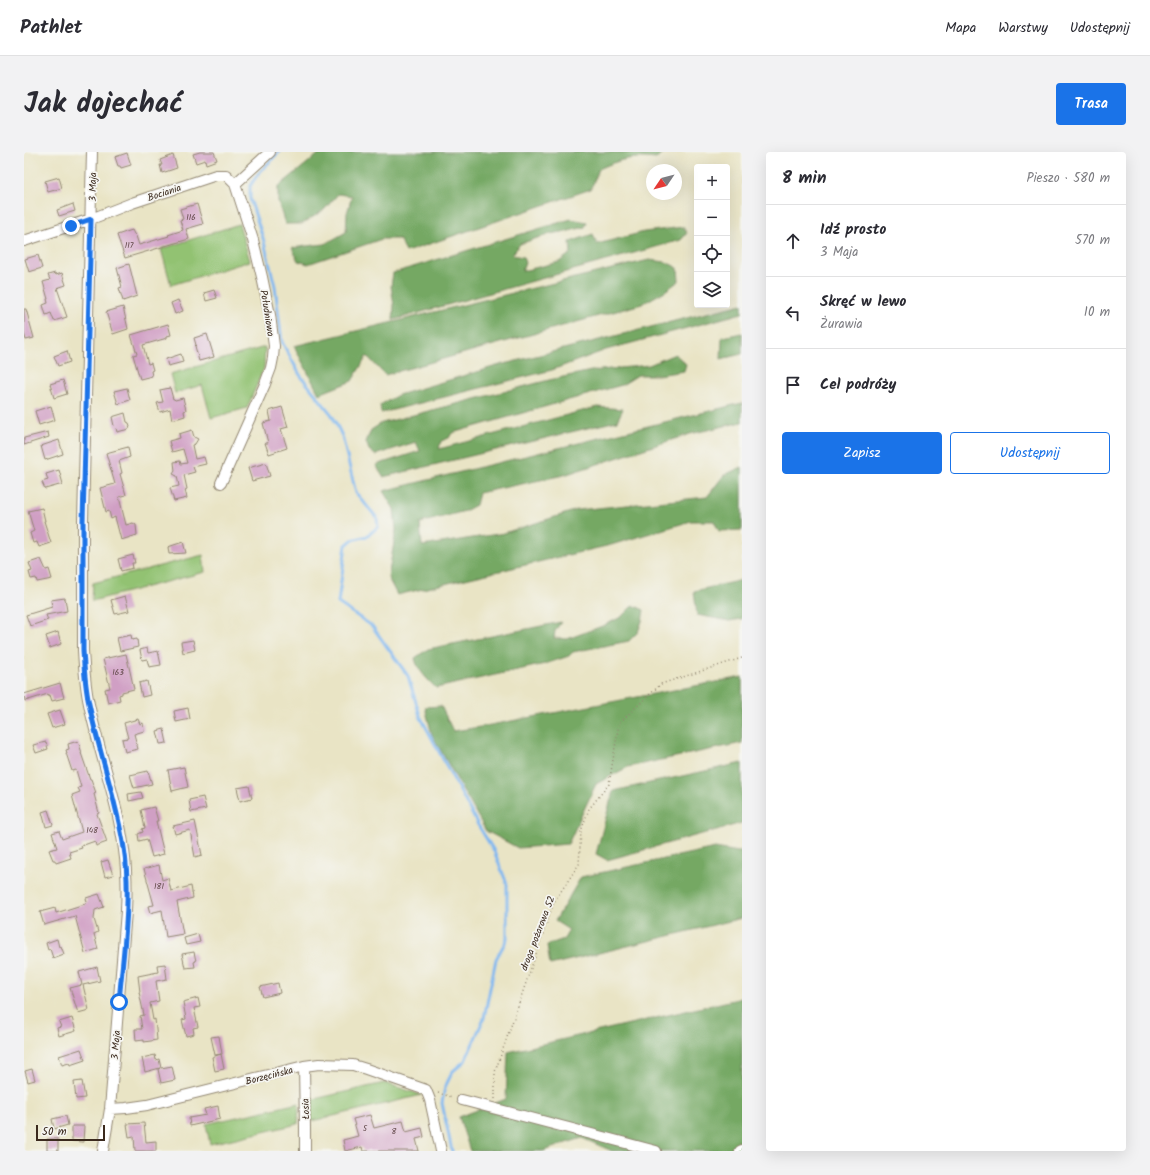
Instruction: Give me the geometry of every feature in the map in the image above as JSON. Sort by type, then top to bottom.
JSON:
[{"type":"street","name":"3 Maja","points":[[92,152],[83,521],[83,650],[84,670],[89,703],[119,821],[124,849],[127,886],[110,1109],[103,1151]]},
{"type":"street","points":[[235,184],[270,152]]},
{"type":"street","name":"Bociania","points":[[24,241],[216,175],[226,176],[235,184]]},
{"type":"street","name":"Południowa","points":[[221,483],[265,384],[271,368],[273,352],[270,315],[262,277],[253,240],[235,184]]},
{"type":"street","name":"Borzęcińska","points":[[110,1109],[147,1105],[304,1066],[319,1064],[353,1065],[426,1090],[430,1100],[441,1151]]},
{"type":"street","name":"Łosia","points":[[304,1066],[304,1151]]},
{"type":"street","points":[[462,1100],[656,1151]]},
{"type":"path","name":"droga pożarowa 52","points":[[495,1108],[495,1072],[554,902],[579,864],[580,831],[589,809],[609,784],[619,723],[661,684],[742,658]]},
{"type":"path","points":[[438,1093],[462,1100]]},
{"type":"green space","points":[[321,152],[663,152],[656,159],[626,159],[599,169],[591,189],[406,252],[399,239],[382,239],[308,264],[298,261],[292,248],[325,244],[346,232],[347,213],[352,196],[338,194],[324,210],[302,224],[285,224],[278,202],[278,187]]},
{"type":"green space","points":[[571,219],[587,222],[585,227],[549,234],[520,244],[512,255],[523,257],[525,263],[522,271],[559,262],[571,253],[570,242],[593,234],[597,244],[644,232],[683,227],[687,233],[681,240],[393,320],[394,306],[391,286],[393,273]]},
{"type":"green space","points":[[239,224],[250,261],[171,285],[161,249]]},
{"type":"green space","points":[[649,260],[666,262],[678,268],[679,281],[642,304],[385,375],[367,356],[352,381],[319,394],[294,346]]},
{"type":"green space","points":[[742,304],[742,313],[606,350],[552,370],[381,413],[380,405],[398,395],[500,365]]},
{"type":"green space","points":[[742,333],[742,354],[721,359],[722,337]]},
{"type":"green space","points":[[265,347],[264,368],[247,408],[211,418],[202,385],[175,393],[170,374]]},
{"type":"green space","points":[[675,354],[686,364],[684,371],[658,375],[638,375],[622,385],[452,433],[449,438],[441,441],[439,449],[597,407],[623,409],[617,421],[383,477],[376,465],[420,451],[416,442],[375,455],[369,450],[366,442],[371,430],[382,423],[549,380],[591,371],[649,365]]},
{"type":"green space","points":[[742,403],[742,422],[690,434],[564,475],[479,493],[476,505],[465,511],[420,523],[422,546],[504,533],[577,510],[707,497],[724,475],[742,467],[742,530],[719,531],[714,521],[691,521],[611,545],[397,595],[388,578],[396,530],[394,509],[383,491]]},
{"type":"green space","points":[[203,555],[205,572],[92,601],[93,583]]},
{"type":"green space","points":[[742,580],[742,619],[729,621],[697,615],[694,591]]},
{"type":"green space","points":[[633,605],[644,610],[638,632],[629,641],[573,652],[569,656],[545,664],[436,688],[420,671],[416,662],[415,658],[428,649],[561,622],[555,631],[554,638],[567,639],[605,625],[621,617]]},
{"type":"green space","points":[[742,677],[742,743],[628,767],[596,784],[568,844],[518,848],[486,831],[432,735],[425,707],[441,706],[453,731]]},
{"type":"green space","points":[[742,763],[742,823],[607,860],[596,854],[613,791]]},
{"type":"green space","points":[[715,848],[739,852],[742,851],[742,918],[550,965],[547,945],[564,939],[569,930],[555,921],[581,877]]},
{"type":"green space","points":[[742,998],[742,1151],[612,1151],[582,1138],[543,1151],[470,1151],[459,1117],[506,1099],[508,1052]]},
{"type":"green space","points":[[384,1083],[422,1095],[312,1121],[308,1117],[306,1101]]},
{"type":"green space","points":[[299,1103],[298,1124],[210,1144],[206,1124]]},
{"type":"building","points":[[200,152],[214,152],[217,160],[206,164],[205,160],[196,163],[193,154]]},
{"type":"building","points":[[127,153],[131,165],[121,168],[118,166],[115,157]]},
{"type":"building","points":[[173,155],[177,168],[162,173],[160,165],[162,165],[160,160]]},
{"type":"building","points":[[59,177],[62,188],[48,192],[45,181]]},
{"type":"building","points":[[73,204],[75,211],[59,216],[57,210]]},
{"type":"building","points":[[197,204],[203,224],[186,229],[189,239],[125,258],[117,235],[132,230],[139,245],[169,236],[168,235],[183,230],[180,220],[183,219],[180,209]]},
{"type":"building","points":[[38,255],[42,268],[29,272],[25,259]]},
{"type":"building","points":[[129,264],[137,296],[123,301],[119,288],[122,287],[117,268]]},
{"type":"building","points":[[55,273],[56,275],[62,273],[66,285],[57,288],[67,317],[54,321],[51,313],[46,315],[43,305],[48,303],[48,299],[43,282],[50,280],[48,275]]},
{"type":"building","points":[[214,290],[217,298],[206,301],[204,293]]},
{"type":"building","points":[[178,300],[183,311],[175,314],[171,303]]},
{"type":"building","points":[[123,307],[128,329],[113,334],[106,312]]},
{"type":"building","points":[[24,309],[26,309],[34,338],[26,340],[24,333]]},
{"type":"building","points":[[168,324],[171,335],[167,336],[167,338],[143,345],[148,364],[151,363],[153,370],[151,371],[152,376],[140,379],[133,355],[137,354],[131,335]]},
{"type":"building","points":[[207,334],[214,357],[199,361],[194,338]]},
{"type":"building","points":[[67,351],[70,362],[58,366],[54,356]]},
{"type":"building","points":[[181,354],[183,362],[168,366],[166,359]]},
{"type":"building","points":[[63,380],[67,394],[54,398],[50,384]]},
{"type":"building","points":[[127,388],[130,400],[118,404],[114,391]]},
{"type":"building","points":[[170,388],[173,399],[183,398],[186,410],[184,411],[185,416],[172,420],[170,409],[160,412],[157,403],[163,402],[160,390]]},
{"type":"building","points":[[51,406],[55,420],[39,425],[35,411]]},
{"type":"building","points":[[282,407],[288,427],[281,429],[287,448],[269,454],[265,443],[268,443],[263,423],[271,421],[269,411]]},
{"type":"building","points":[[125,413],[127,422],[130,426],[129,429],[117,432],[112,417]]},
{"type":"building","points":[[192,430],[194,437],[198,439],[195,444],[192,445],[195,459],[204,457],[206,464],[193,467],[195,472],[184,475],[187,498],[174,501],[170,488],[179,486],[177,476],[173,474],[175,471],[174,462],[180,461],[181,464],[187,463],[183,449],[172,452],[169,441],[180,438],[179,434]]},
{"type":"building","points":[[48,432],[49,437],[24,445],[24,438]]},
{"type":"building","points":[[59,440],[63,454],[45,460],[41,446]]},
{"type":"building","points":[[128,447],[130,457],[119,461],[122,473],[120,474],[126,495],[119,497],[126,525],[133,523],[136,525],[137,535],[121,540],[115,517],[111,519],[109,511],[106,512],[100,488],[115,484],[106,453]]},
{"type":"building","points":[[266,463],[270,476],[252,481],[248,468]]},
{"type":"building","points":[[59,470],[63,484],[45,489],[42,482],[48,480],[46,474]]},
{"type":"building","points":[[42,508],[44,521],[51,543],[39,547],[37,542],[33,543],[30,533],[34,531],[28,511]]},
{"type":"building","points":[[183,542],[186,553],[169,554],[168,547]]},
{"type":"building","points":[[133,555],[135,563],[132,563],[133,568],[121,571],[118,559]]},
{"type":"building","points":[[41,559],[46,570],[49,569],[52,579],[37,582],[36,578],[31,579],[29,572],[32,571],[29,563]]},
{"type":"building","points":[[125,596],[129,611],[115,614],[111,600]]},
{"type":"building","points":[[65,598],[67,611],[46,615],[48,620],[30,626],[26,615],[52,607],[51,600]]},
{"type":"building","points":[[58,632],[61,644],[50,648],[46,636]]},
{"type":"building","points":[[131,635],[132,640],[137,639],[138,647],[120,651],[117,638]]},
{"type":"building","points":[[193,640],[195,650],[183,653],[181,642]]},
{"type":"building","points":[[147,648],[148,653],[158,651],[161,665],[149,667],[147,659],[142,660],[140,650]]},
{"type":"building","points":[[126,654],[134,689],[122,692],[122,694],[119,695],[120,700],[108,703],[105,689],[110,688],[103,659]]},
{"type":"building","points":[[147,681],[150,695],[142,697],[139,683]]},
{"type":"building","points":[[60,683],[64,698],[52,701],[50,695],[48,696],[48,694],[25,701],[24,694]]},
{"type":"building","points":[[188,708],[190,719],[176,722],[174,711]]},
{"type":"building","points":[[60,710],[65,724],[52,728],[47,714]]},
{"type":"building","points":[[138,719],[140,724],[143,723],[144,731],[134,734],[138,749],[125,752],[122,739],[128,738],[124,723]]},
{"type":"building","points":[[164,729],[167,743],[160,744],[157,731]]},
{"type":"building","points":[[78,741],[96,793],[94,794],[99,813],[97,814],[107,842],[96,846],[95,841],[81,846],[82,848],[69,852],[71,858],[56,863],[55,860],[53,860],[49,850],[57,848],[52,833],[59,831],[62,839],[82,832],[72,795],[80,792],[78,788],[81,787],[76,770],[72,771],[66,753],[66,750],[69,749],[68,744]]},
{"type":"building","points":[[46,742],[48,749],[36,753],[33,745]]},
{"type":"building","points":[[184,767],[188,787],[172,791],[168,770]]},
{"type":"building","points":[[148,771],[152,784],[134,788],[130,775]]},
{"type":"building","points":[[249,786],[252,798],[240,801],[237,788]]},
{"type":"building","points":[[141,792],[143,798],[129,801],[128,794]]},
{"type":"building","points":[[203,797],[206,809],[191,812],[189,800]]},
{"type":"building","points":[[154,807],[164,854],[152,857],[147,839],[139,841],[138,834],[143,832],[142,829],[145,828],[141,810]]},
{"type":"building","points":[[48,810],[53,825],[46,827],[42,812]]},
{"type":"building","points":[[195,821],[202,855],[195,857],[190,830],[175,834],[173,826]]},
{"type":"building","points":[[108,860],[113,875],[105,877],[101,862]]},
{"type":"building","points":[[159,865],[162,880],[168,878],[171,891],[191,886],[193,898],[177,902],[183,934],[166,937],[162,910],[150,913],[148,906],[154,905],[144,869]]},
{"type":"building","points":[[99,894],[104,907],[95,910],[94,919],[98,932],[94,934],[98,949],[85,953],[75,916],[44,925],[40,912],[55,908],[56,913],[85,904],[87,902],[86,898]]},
{"type":"building","points":[[198,934],[200,942],[186,945],[184,938]]},
{"type":"building","points":[[57,939],[59,947],[61,946],[64,954],[53,958],[46,943]]},
{"type":"building","points":[[194,952],[196,961],[194,962],[195,967],[185,968],[182,954]]},
{"type":"building","points":[[165,964],[167,979],[156,981],[159,1001],[150,1003],[153,1020],[155,1019],[157,1040],[144,1042],[144,1040],[136,1041],[135,1029],[142,1029],[140,1016],[144,1015],[139,992],[138,976],[158,972],[157,965]]},
{"type":"building","points":[[97,967],[100,981],[83,985],[89,1010],[78,1013],[70,988],[82,985],[79,972]]},
{"type":"building","points":[[278,983],[280,993],[263,997],[260,987]]},
{"type":"building","points":[[198,998],[200,1007],[194,1008],[198,1027],[193,1028],[194,1034],[186,1036],[182,1020],[186,1019],[183,1002]]},
{"type":"building","points":[[72,1018],[76,1031],[59,1036],[57,1028],[61,1027],[59,1022]]},
{"type":"building","points":[[219,1036],[222,1054],[215,1055],[211,1037]]},
{"type":"building","points":[[81,1049],[85,1060],[70,1065],[69,1063],[62,1065],[59,1056]]},
{"type":"building","points":[[221,1054],[224,1069],[215,1071],[212,1057]]},
{"type":"building","points":[[155,1055],[156,1060],[159,1059],[161,1068],[172,1066],[175,1080],[161,1083],[158,1069],[160,1068],[145,1072],[142,1058]]},
{"type":"building","points":[[32,1069],[35,1080],[28,1082],[25,1071]]},
{"type":"building","points":[[82,1081],[85,1098],[76,1099],[74,1082]]},
{"type":"building","points":[[218,1106],[220,1119],[190,1126],[189,1118],[206,1115],[204,1109]]},
{"type":"building","points":[[370,1115],[374,1128],[403,1121],[406,1132],[422,1128],[424,1137],[416,1139],[419,1151],[363,1151],[362,1147],[345,1151],[343,1140],[358,1136],[353,1119]]},
{"type":"building","points":[[66,1116],[68,1125],[54,1129],[52,1119]]},
{"type":"building","points":[[144,1123],[146,1142],[156,1141],[156,1151],[135,1151],[134,1136],[129,1137],[127,1124]]},
{"type":"building","points":[[72,1126],[84,1126],[83,1142],[72,1141]]},
{"type":"building","points":[[47,1139],[58,1139],[58,1151],[47,1151]]},
{"type":"waterway","points":[[279,152],[258,174],[250,186],[250,199],[263,238],[275,286],[282,342],[300,375],[332,415],[342,436],[356,493],[377,518],[378,527],[367,536],[352,540],[346,545],[338,603],[372,626],[408,676],[420,716],[478,825],[494,851],[507,884],[507,939],[496,959],[484,1018],[465,1061],[453,1071],[445,1087],[442,1103],[452,1151]]},
{"type":"route","points":[[71,226],[91,219],[83,521],[83,650],[84,670],[89,703],[119,821],[124,849],[127,891],[119,1002]]}]
